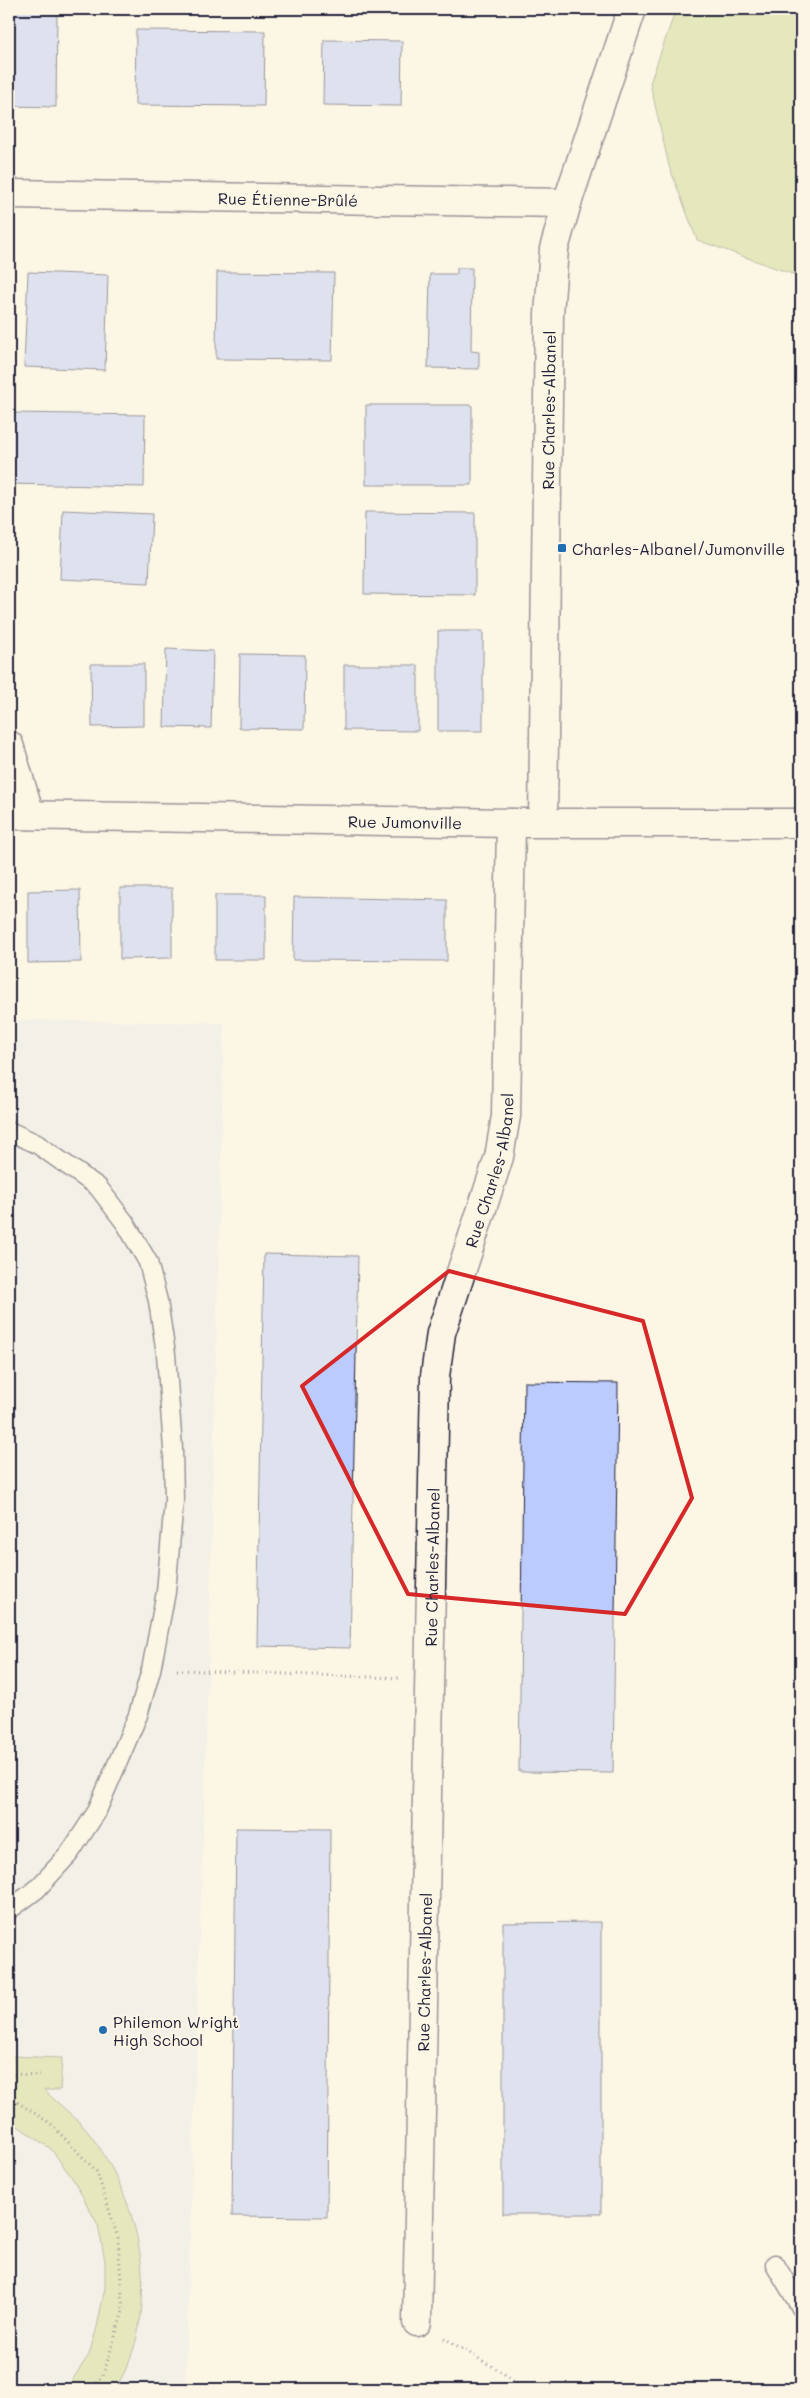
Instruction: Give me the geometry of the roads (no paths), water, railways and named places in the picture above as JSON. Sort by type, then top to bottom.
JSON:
[{"type":"street","name":"Rue Charles-Albanel","points":[[543,822],[548,314],[554,249],[567,203],[632,9]]},
{"type":"street","name":"Rue Étienne-Brûlé","points":[[9,194],[567,203]]},
{"type":"street","points":[[9,745],[20,815]]},
{"type":"street","name":"Rue Jumonville","points":[[20,815],[511,823],[801,823]]},
{"type":"street","name":"Rue Charles-Albanel","points":[[418,2322],[435,1376],[441,1333],[499,1157],[506,1116],[511,823]]},
{"type":"lane","points":[[9,1131],[37,1144],[98,1187],[126,1224],[148,1262],[158,1301],[166,1354],[173,1449],[174,1496],[166,1592],[151,1670],[138,1715],[96,1813],[56,1868],[37,1889],[9,1910]]},
{"type":"lane","points":[[774,2264],[801,2308]]},
{"type":"place","name":"Charles-Albanel/Jumonville","points":[[562,548]]},
{"type":"place","name":"Philemon Wright High School","points":[[103,2030]]}]
